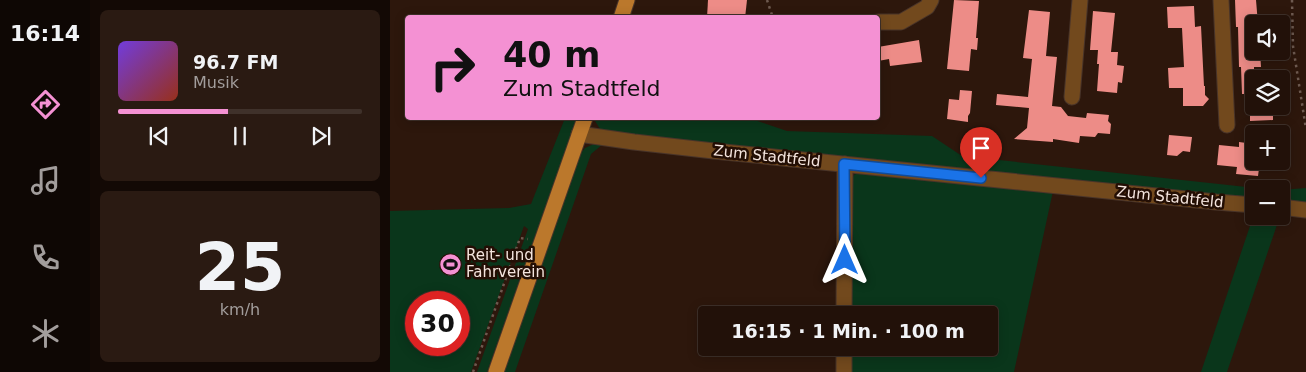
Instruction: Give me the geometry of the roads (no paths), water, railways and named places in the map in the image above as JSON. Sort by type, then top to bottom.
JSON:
[{"type":"main road","points":[[622,15],[627,0]]},
{"type":"main road","points":[[496,372],[584,120]]},
{"type":"street","points":[[880,22],[901,22],[926,6],[931,0]]},
{"type":"street","points":[[1072,97],[1080,0]]},
{"type":"street","points":[[1220,0],[1227,125]]},
{"type":"street","name":"Zum Stadtfeld","points":[[579,134],[634,142],[1245,204]]},
{"type":"street","points":[[844,164],[844,306]]},
{"type":"street","points":[[1290,208],[1306,210]]},
{"type":"street","points":[[844,356],[844,372]]},
{"type":"place","name":"Reit- und Fahrverein","points":[[450,264]]}]
